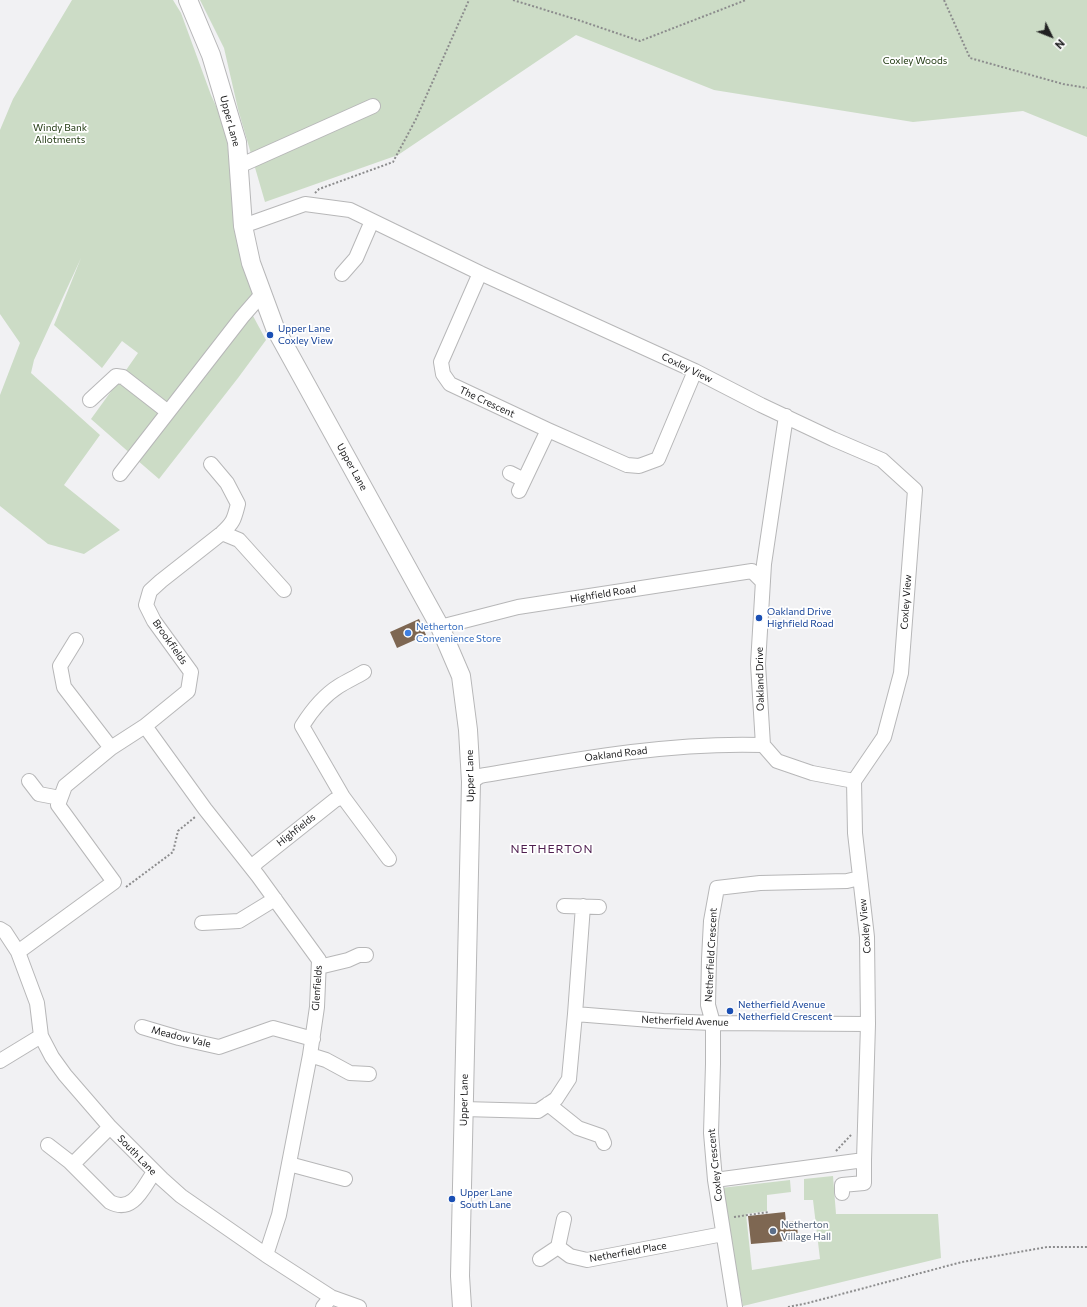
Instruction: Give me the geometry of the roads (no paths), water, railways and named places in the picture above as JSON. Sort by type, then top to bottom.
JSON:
[{"type":"main road","name":"Upper Lane","points":[[188,0],[211,55],[237,142],[243,226],[251,263],[275,328],[440,627],[461,676],[468,730],[471,782],[460,1276],[462,1307]]},
{"type":"street","points":[[239,166],[373,106]]},
{"type":"street","name":"Coxley View","points":[[243,226],[305,204],[350,210],[480,273],[882,460],[915,490],[901,673],[884,737],[854,781],[855,833],[867,937],[868,1024],[864,1183],[842,1185],[842,1193]]},
{"type":"street","points":[[342,274],[356,258],[372,221]]},
{"type":"street","name":"The Crescent","points":[[480,273],[441,362],[444,374],[450,384],[548,430],[627,466],[640,466],[658,459],[695,372]]},
{"type":"street","points":[[120,474],[242,317],[262,294]]},
{"type":"street","points":[[90,400],[116,376],[123,377],[168,412]]},
{"type":"street","name":"Oakland Drive","points":[[763,745],[758,664],[764,564],[786,416]]},
{"type":"street","points":[[510,473],[522,486],[548,430]]},
{"type":"street","name":"Brookfields","points":[[60,798],[65,786],[111,748],[145,726],[188,691],[191,672],[154,621],[146,605],[150,591],[160,581],[232,525],[238,504],[226,483],[211,464]]},
{"type":"street","points":[[222,533],[238,540],[284,590]]},
{"type":"street","name":"Highfield Road","points":[[440,627],[518,607],[752,571],[763,582]]},
{"type":"street","points":[[76,640],[60,666],[64,687],[111,748]]},
{"type":"street","points":[[364,672],[339,686],[326,696],[309,715],[302,726],[344,796],[389,859]]},
{"type":"street","name":"Glenfields","points":[[145,726],[205,809],[252,868],[319,960],[317,1008],[310,1055],[279,1216],[266,1255]]},
{"type":"street","name":"Oakland Road","points":[[471,782],[480,776],[589,757],[686,747],[730,744],[763,745]]},
{"type":"street","points":[[763,745],[777,761],[812,773],[854,781]]},
{"type":"street","points":[[18,952],[114,882],[58,805],[60,798],[39,794],[29,781]]},
{"type":"street","name":"Highfields","points":[[252,868],[257,862],[335,800],[344,796]]},
{"type":"street","name":"Netherfield Crescent","points":[[712,1023],[708,1005],[709,959],[711,921],[717,888],[760,883],[847,881],[860,878]]},
{"type":"street","points":[[202,923],[239,920],[275,899]]},
{"type":"street","points":[[564,906],[599,907]]},
{"type":"street","points":[[463,1109],[538,1111],[556,1099],[570,1079],[582,906]]},
{"type":"street","name":"South Lane","points":[[0,928],[5,932],[18,952],[37,1003],[41,1036],[52,1057],[65,1075],[110,1127],[154,1172],[181,1196],[266,1255],[327,1302],[359,1307]]},
{"type":"street","points":[[319,967],[348,960],[359,955],[366,955]]},
{"type":"street","name":"Netherfield Avenue","points":[[575,1014],[663,1021],[712,1023],[868,1024]]},
{"type":"street","name":"Coxley Crescent","points":[[712,1023],[713,1064],[710,1132],[715,1180],[735,1307]]},
{"type":"street","name":"Meadow Vale","points":[[142,1027],[179,1038],[219,1046],[273,1028],[312,1039]]},
{"type":"street","points":[[0,1062],[41,1036]]},
{"type":"street","points":[[310,1055],[326,1060],[350,1073],[369,1074]]},
{"type":"street","points":[[548,1104],[578,1128],[601,1136],[604,1143]]},
{"type":"street","points":[[72,1164],[110,1127]]},
{"type":"street","points":[[48,1145],[72,1164],[110,1202],[117,1205],[131,1203],[154,1172]]},
{"type":"street","points":[[715,1180],[864,1160]]},
{"type":"street","points":[[289,1164],[345,1179]]},
{"type":"street","points":[[540,1259],[558,1247],[564,1219]]},
{"type":"street","name":"Netherfield Place","points":[[558,1247],[570,1256],[586,1260],[723,1234]]},
{"type":"place","name":"Upper Lane Coxley View","points":[[270,335]]},
{"type":"place","name":"Oakland Drive Highfield Road","points":[[759,618]]},
{"type":"place","name":"Netherton Convenience Store","points":[[408,633]]},
{"type":"place","name":"Netherfield Avenue Netherfield Crescent","points":[[730,1011]]},
{"type":"place","name":"Upper Lane South Lane","points":[[452,1199]]},
{"type":"place","name":"Netherton Village Hall","points":[[773,1231]]},
{"type":"district","name":"NETHERTON","points":[[552,849]]},
{"type":"park label","name":"Coxley Woods","points":[[915,61]]},
{"type":"park label","name":"Windy Bank Allotments","points":[[60,134]]}]
